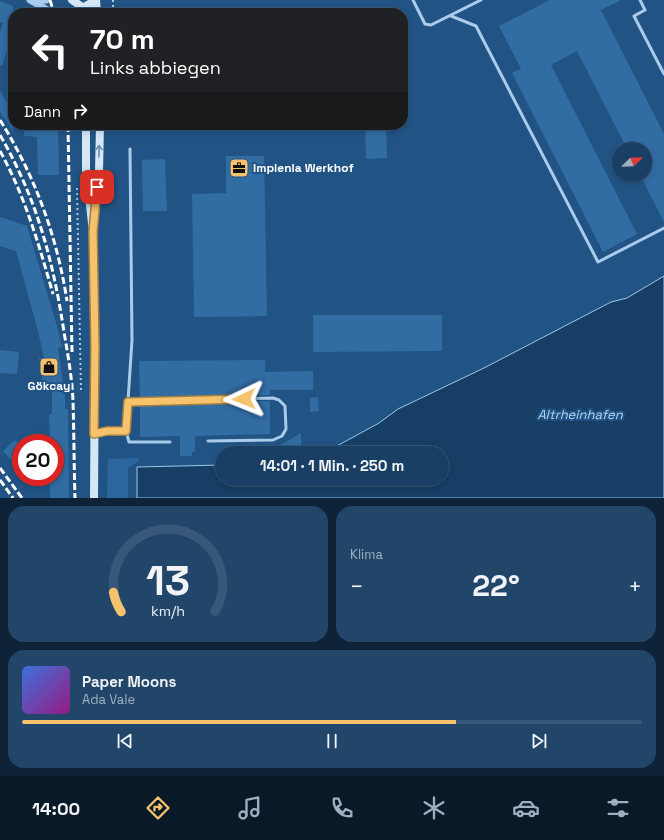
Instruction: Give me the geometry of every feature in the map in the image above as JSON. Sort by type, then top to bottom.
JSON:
[{"type":"main road","points":[[72,0],[84,7],[96,0]]},
{"type":"main road","points":[[86,130],[86,169],[93,232],[95,346],[94,498]]},
{"type":"main road","points":[[93,232],[99,172],[100,130]]},
{"type":"street","points":[[32,1],[46,0]]},
{"type":"street","points":[[32,1],[45,8]]},
{"type":"lane","points":[[413,0],[425,24],[431,25],[481,0]]},
{"type":"lane","points":[[640,0],[645,10],[634,16],[664,74]]},
{"type":"lane","points":[[451,16],[476,26],[598,262],[664,228]]},
{"type":"lane","points":[[130,149],[132,340],[126,431],[129,442],[170,442]]},
{"type":"lane","points":[[128,402],[273,398],[279,400],[286,406],[286,429],[282,436],[273,440],[208,441]]},
{"type":"lane","points":[[94,434],[107,431],[126,431]]},
{"type":"path","points":[[77,188],[81,391]]},
{"type":"shaded area","points":[[139,458],[139,461],[128,468],[128,498],[107,498],[108,459]]},
{"type":"water","name":"Altrheinhafen","points":[[664,276],[664,498],[137,498],[137,467],[215,465],[215,486],[449,486],[449,446],[337,446],[379,423],[398,409],[484,368],[611,302],[627,298]]},
{"type":"building","points":[[550,0],[621,0],[601,10],[664,134],[664,222],[644,182],[652,182],[652,142],[623,142],[577,51],[551,65],[637,234],[603,252],[512,73],[521,69],[499,26]]},
{"type":"building","points":[[0,1],[13,6],[13,8],[8,8],[8,47],[2,66],[0,65],[0,32],[3,23],[0,22]]},
{"type":"building","points":[[0,90],[8,105],[8,124],[0,112]]},
{"type":"building","points":[[25,130],[58,130],[59,175],[38,175],[37,137],[24,136]]},
{"type":"building","points":[[365,130],[386,130],[387,158],[366,159]]},
{"type":"building","points":[[226,156],[264,156],[267,316],[194,317],[192,194],[226,193]]},
{"type":"building","points":[[165,159],[167,211],[143,211],[142,160]]},
{"type":"building","points":[[0,217],[27,226],[57,326],[62,347],[58,348],[65,397],[65,409],[68,409],[69,498],[50,498],[50,486],[64,486],[64,434],[50,434],[49,414],[52,414],[52,382],[43,383],[39,358],[44,358],[16,251],[0,246]]},
{"type":"building","points":[[313,315],[442,315],[442,351],[313,352]]},
{"type":"building","points":[[0,350],[19,352],[17,374],[0,373]]},
{"type":"building","points":[[265,360],[265,372],[313,371],[313,390],[270,390],[270,395],[140,399],[139,361]]},
{"type":"building","points":[[318,397],[319,411],[310,412],[310,398]]},
{"type":"building","points":[[270,401],[270,434],[195,436],[195,452],[192,452],[192,456],[180,456],[180,436],[140,437],[140,405]]},
{"type":"building","points":[[301,433],[301,446],[279,446]]},
{"type":"building","points":[[12,443],[12,461],[3,451]]},
{"type":"railway","points":[[50,0],[52,8]]},
{"type":"railway","points":[[0,120],[24,163],[43,207],[57,253],[67,301]]},
{"type":"railway","points":[[68,130],[72,353]]},
{"type":"railway","points":[[0,135],[13,159],[34,206],[55,280],[72,384],[75,498]]},
{"type":"railway","points":[[0,151],[24,203],[37,239],[53,294]]},
{"type":"railway","points":[[0,468],[22,498]]},
{"type":"railway","points":[[0,480],[13,498]]},
{"type":"place","name":"Implenia Werkhof","points":[[239,168]]},
{"type":"place","name":"Gökcay","points":[[49,367]]},
{"type":"route","points":[[97,187],[93,232],[95,346],[94,434],[107,431],[126,431],[128,402],[244,399]]}]
